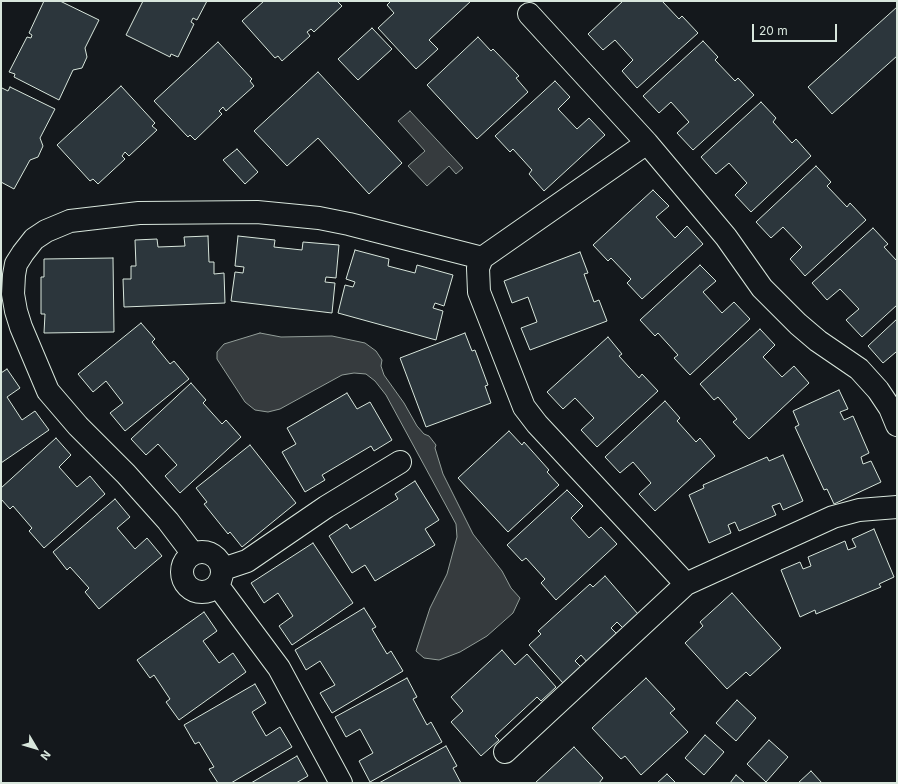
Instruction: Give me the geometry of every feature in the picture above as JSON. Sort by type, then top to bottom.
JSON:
[{"type":"street","points":[[529,14],[647,143],[726,237],[762,288],[798,324],[818,341],[859,369],[878,390],[890,408],[897,425]]},
{"type":"street","points":[[647,143],[482,258],[478,268],[479,292],[524,407],[542,430],[686,584]]},
{"type":"street","points":[[193,554],[168,521],[147,497],[78,426],[48,391],[21,327],[13,294],[16,264],[22,253],[34,239],[58,225],[70,221],[94,218],[139,213],[257,212],[312,217],[349,224],[482,258]]},
{"type":"street","points":[[341,783],[279,668],[220,578],[221,563],[210,553],[203,552],[193,554],[185,561],[183,567],[183,579],[191,590],[203,593],[210,592],[220,578],[326,507],[400,462]]},
{"type":"street","points":[[505,752],[686,584],[833,517],[859,510],[897,507]]},
{"type":"shaded area","points":[[410,111],[463,168],[456,174],[449,166],[427,186],[408,166],[425,151],[398,121]]},
{"type":"shaded area","points":[[260,333],[281,337],[332,336],[365,343],[376,351],[382,360],[381,366],[384,375],[404,403],[417,426],[424,434],[429,436],[436,445],[435,448],[443,474],[473,534],[502,571],[511,588],[520,598],[513,613],[487,636],[460,652],[439,660],[424,658],[416,651],[430,608],[447,574],[457,537],[456,524],[386,395],[375,381],[366,374],[354,373],[342,375],[280,409],[268,412],[255,410],[245,402],[217,359],[217,352],[224,344]]},
{"type":"building","points":[[44,1],[60,1],[99,20],[85,48],[87,57],[82,68],[73,70],[59,100],[14,77],[15,74],[9,72],[27,37],[31,38],[32,35],[29,33]]},
{"type":"building","points":[[143,1],[207,1],[197,20],[193,18],[191,22],[194,24],[178,57],[171,54],[170,57],[126,35]]},
{"type":"building","points":[[264,1],[339,1],[338,2],[342,6],[314,32],[311,29],[307,32],[310,36],[282,61],[278,56],[275,58],[242,21]]},
{"type":"building","points":[[391,1],[471,1],[429,40],[438,49],[416,69],[378,28],[394,13],[387,5]]},
{"type":"building","points":[[623,1],[662,1],[679,19],[682,16],[698,33],[637,88],[622,71],[633,60],[615,40],[603,50],[588,34]]},
{"type":"building","points":[[897,7],[897,56],[832,114],[808,87]]},
{"type":"building","points":[[372,28],[392,49],[358,80],[338,59]]},
{"type":"building","points":[[478,37],[491,51],[493,49],[519,76],[516,78],[528,92],[477,139],[427,85]]},
{"type":"building","points":[[703,41],[718,57],[715,60],[735,81],[738,78],[754,95],[693,150],[677,133],[689,122],[671,102],[659,113],[643,96]]},
{"type":"building","points":[[218,42],[252,79],[250,81],[254,86],[226,111],[223,107],[219,111],[222,114],[195,140],[190,135],[188,137],[154,101]]},
{"type":"building","points":[[318,72],[402,163],[369,194],[318,138],[287,166],[254,131]]},
{"type":"building","points":[[555,81],[570,97],[558,109],[577,129],[589,118],[605,135],[544,191],[529,174],[532,170],[513,149],[510,152],[495,136]]},
{"type":"building","points":[[121,86],[155,123],[152,126],[157,130],[129,156],[125,152],[122,156],[125,159],[98,184],[93,179],[90,181],[57,145]]},
{"type":"building","points":[[10,87],[55,109],[40,138],[43,146],[38,157],[30,160],[14,189],[1,182],[1,89],[2,88],[8,91]]},
{"type":"building","points":[[761,102],[776,118],[773,122],[792,143],[796,139],[811,156],[751,212],[735,195],[747,183],[729,163],[716,174],[701,157]]},
{"type":"building","points":[[237,149],[258,172],[245,184],[223,160]]},
{"type":"building","points":[[816,166],[831,182],[827,186],[847,207],[850,203],[866,220],[805,276],[790,259],[802,247],[783,227],[771,238],[756,222]]},
{"type":"building","points":[[653,190],[669,206],[656,217],[675,238],[687,226],[703,244],[642,299],[627,283],[631,279],[611,258],[608,261],[593,245]]},
{"type":"building","points":[[873,228],[888,244],[884,247],[897,261],[897,305],[862,337],[846,320],[859,309],[840,289],[827,300],[812,283]]},
{"type":"building","points":[[208,236],[209,262],[214,262],[214,274],[224,273],[225,303],[124,307],[123,279],[131,279],[131,266],[136,266],[135,240],[157,239],[158,247],[185,246],[184,237]]},
{"type":"building","points":[[238,236],[275,240],[274,247],[302,250],[303,242],[339,245],[336,278],[326,277],[325,282],[335,283],[332,313],[231,301],[235,272],[243,273],[244,267],[235,266]]},
{"type":"building","points":[[355,250],[389,259],[388,266],[415,273],[417,265],[453,275],[444,306],[435,303],[433,308],[443,311],[436,340],[338,313],[345,285],[353,287],[355,282],[346,279]]},
{"type":"building","points":[[580,252],[588,273],[584,274],[594,302],[599,300],[607,321],[530,350],[521,328],[537,322],[528,297],[512,303],[504,281]]},
{"type":"building","points":[[113,258],[114,332],[44,333],[45,314],[41,314],[41,277],[44,277],[44,259]]},
{"type":"building","points":[[700,265],[716,281],[703,292],[722,313],[734,302],[750,319],[690,375],[674,358],[678,355],[658,333],[655,336],[640,320]]},
{"type":"building","points":[[897,319],[897,353],[896,352],[883,363],[868,346]]},
{"type":"building","points":[[141,323],[155,339],[152,342],[170,364],[174,361],[189,379],[125,431],[110,413],[123,403],[106,381],[93,392],[78,374]]},
{"type":"building","points":[[760,329],[775,345],[763,357],[782,377],[794,366],[809,383],[749,439],[733,422],[737,419],[718,397],[714,400],[700,384]]},
{"type":"building","points":[[465,333],[472,351],[475,350],[488,385],[485,386],[491,403],[426,427],[400,358]]},
{"type":"building","points":[[608,337],[622,354],[619,356],[639,378],[642,374],[658,391],[597,447],[581,430],[594,418],[575,398],[563,409],[547,392]]},
{"type":"building","points":[[7,369],[20,388],[7,397],[22,420],[35,411],[49,430],[1,463],[1,373]]},
{"type":"building","points":[[191,383],[206,400],[203,403],[222,424],[226,420],[241,437],[180,493],[165,476],[177,465],[158,444],[146,455],[131,439]]},
{"type":"building","points":[[839,390],[848,409],[840,412],[844,420],[853,416],[869,453],[861,457],[863,464],[871,461],[881,482],[834,504],[827,489],[824,490],[795,427],[799,425],[793,411]]},
{"type":"building","points":[[347,393],[357,409],[370,402],[392,440],[374,451],[371,446],[322,475],[325,480],[305,492],[282,452],[296,444],[287,428]]},
{"type":"building","points":[[665,401],[680,418],[677,421],[696,442],[700,438],[715,456],[655,511],[639,494],[651,483],[633,462],[620,473],[605,457]]},
{"type":"building","points":[[509,431],[522,445],[524,442],[549,470],[547,472],[559,485],[508,532],[458,478]]},
{"type":"building","points":[[56,438],[71,455],[59,467],[77,487],[90,476],[105,494],[44,548],[29,531],[32,528],[13,506],[10,509],[1,499],[1,488]]},
{"type":"building","points":[[250,445],[296,503],[242,547],[230,532],[228,534],[204,504],[207,502],[196,488]]},
{"type":"building","points":[[783,455],[803,501],[783,510],[780,503],[772,506],[776,515],[739,531],[735,522],[728,525],[731,533],[709,543],[689,495],[704,488],[703,485],[767,457],[769,461]]},
{"type":"building","points":[[415,481],[439,520],[425,529],[435,545],[375,581],[365,565],[352,573],[329,536],[347,524],[350,529],[398,499],[395,494]]},
{"type":"building","points":[[567,490],[583,506],[571,518],[589,538],[601,527],[617,544],[556,600],[541,583],[545,579],[526,558],[522,561],[507,545]]},
{"type":"building","points":[[115,499],[130,517],[117,528],[135,549],[147,538],[162,556],[99,609],[85,592],[89,588],[70,567],[67,570],[53,552]]},
{"type":"building","points":[[874,529],[894,577],[879,584],[881,587],[816,614],[815,610],[800,617],[781,570],[800,562],[803,569],[811,566],[808,557],[845,541],[848,550],[856,547],[852,539]]},
{"type":"building","points":[[313,543],[353,603],[292,645],[279,626],[293,616],[278,593],[264,603],[251,583]]},
{"type":"building","points":[[605,576],[638,614],[623,628],[617,622],[611,628],[618,635],[588,663],[581,655],[575,661],[581,667],[563,683],[529,645],[541,634],[538,631],[590,584],[593,587]]},
{"type":"building","points":[[732,593],[781,648],[750,676],[746,672],[727,689],[685,643],[703,626],[700,622]]},
{"type":"building","points":[[364,608],[376,627],[372,629],[387,654],[391,651],[403,671],[332,713],[320,693],[335,685],[320,661],[306,670],[295,650]]},
{"type":"building","points":[[204,612],[217,631],[203,641],[219,663],[233,653],[246,672],[179,720],[166,702],[170,699],[154,675],[150,678],[137,660]]},
{"type":"building","points":[[502,650],[515,665],[527,654],[556,687],[541,701],[537,697],[495,736],[499,740],[481,756],[451,722],[463,711],[451,697]]},
{"type":"building","points":[[407,678],[417,697],[413,699],[427,725],[431,722],[442,742],[370,782],[359,761],[373,753],[360,729],[346,737],[335,717]]},
{"type":"building","points":[[646,678],[675,709],[670,713],[688,732],[641,775],[625,756],[621,759],[592,728]]},
{"type":"building","points":[[255,684],[266,703],[252,712],[266,736],[280,727],[292,747],[231,783],[218,783],[209,769],[214,767],[199,742],[195,744],[184,725]]},
{"type":"building","points":[[737,700],[756,718],[736,741],[716,723]]},
{"type":"building","points":[[705,735],[724,752],[704,775],[685,758]]},
{"type":"building","points":[[769,740],[788,757],[766,782],[747,764]]},
{"type":"building","points":[[446,746],[457,766],[453,768],[461,783],[379,783]]},
{"type":"building","points":[[574,747],[603,778],[599,783],[535,783]]},
{"type":"building","points":[[297,756],[308,776],[296,783],[251,783]]},
{"type":"building","points":[[811,771],[822,783],[798,783]]},
{"type":"building","points":[[667,774],[676,783],[657,783]]},
{"type":"building","points":[[736,775],[745,783],[730,783]]}]
